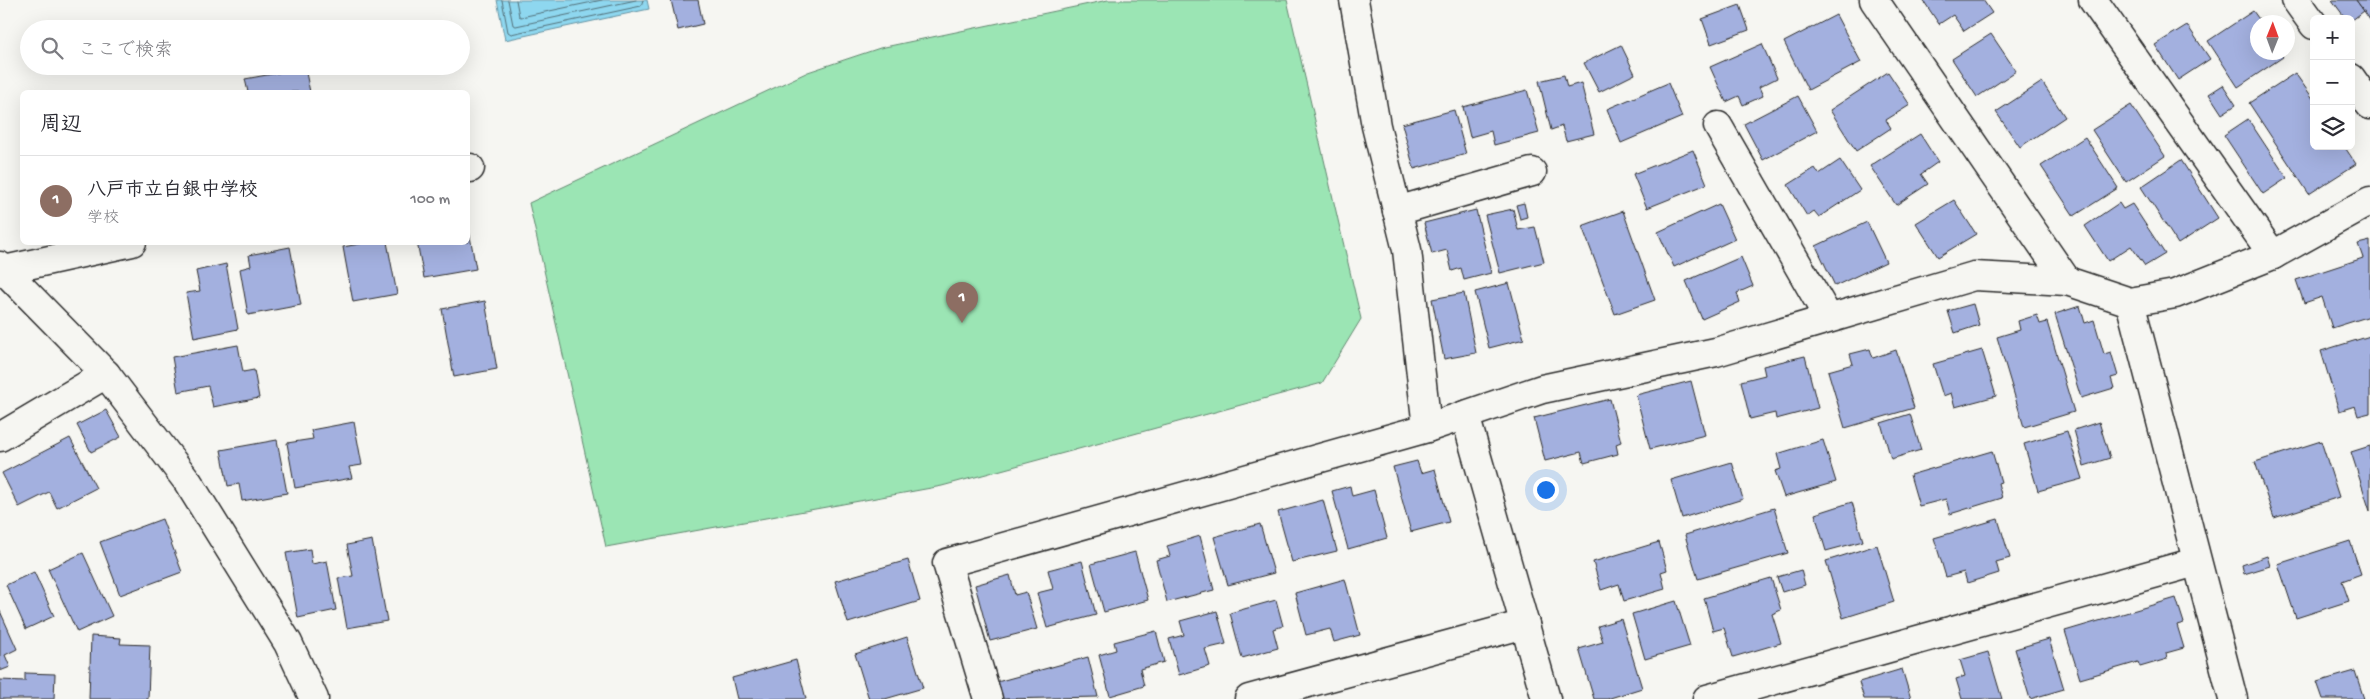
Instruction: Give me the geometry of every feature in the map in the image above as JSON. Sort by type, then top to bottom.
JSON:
[{"type":"street","points":[[1354,0],[1376,126],[1407,250],[1427,428]]},
{"type":"street","points":[[1874,0],[2066,281]]},
{"type":"street","points":[[2093,0],[2273,255]]},
{"type":"street","points":[[2296,0],[2310,19]]},
{"type":"street","points":[[2355,84],[2370,105]]},
{"type":"street","points":[[1718,126],[1828,318]]},
{"type":"street","points":[[1397,211],[1532,172]]},
{"type":"street","points":[[988,699],[947,563],[1427,428],[1542,389],[1716,352],[1974,276],[2066,281],[2130,302],[2175,294],[2273,255],[2370,202]]},
{"type":"street","points":[[2,269],[118,245]]},
{"type":"street","points":[[2,269],[106,374],[188,482],[288,643],[314,699]]},
{"type":"street","points":[[2130,302],[2233,699]]},
{"type":"street","points":[[0,437],[106,374]]},
{"type":"street","points":[[1465,415],[1546,699]]},
{"type":"street","points":[[1707,699],[2196,562]]},
{"type":"street","points":[[1249,699],[1525,624]]},
{"type":"green space","points":[[1108,0],[1287,0],[1361,319],[1322,383],[942,486],[606,547],[529,203],[808,72],[880,48]]},
{"type":"water","points":[[497,0],[647,0],[649,9],[505,40]]},
{"type":"building","points":[[671,0],[698,0],[703,24],[678,30]]},
{"type":"building","points":[[1923,0],[1983,0],[1992,13],[1964,31],[1953,15],[1939,24]]},
{"type":"building","points":[[2332,0],[2356,0],[2364,11],[2355,18],[2355,15],[2343,15]]},
{"type":"building","points":[[2356,0],[2370,0],[2370,20],[2364,11]]},
{"type":"building","points":[[1740,5],[1749,30],[1711,44],[1702,19]]},
{"type":"building","points":[[2253,11],[2256,15],[2250,15],[2250,60],[2278,60],[2238,87],[2208,41]]},
{"type":"building","points":[[1836,15],[1861,62],[1808,90],[1784,42]]},
{"type":"building","points":[[2187,25],[2210,59],[2178,80],[2155,45]]},
{"type":"building","points":[[1991,34],[2016,71],[1977,97],[1952,59]]},
{"type":"building","points":[[1762,44],[1777,78],[1759,87],[1763,96],[1743,105],[1739,96],[1726,102],[1710,67]]},
{"type":"building","points":[[1621,45],[1635,74],[1599,92],[1584,63]]},
{"type":"building","points":[[1888,72],[1910,105],[1886,120],[1891,128],[1856,151],[1830,110]]},
{"type":"building","points":[[2295,73],[2310,94],[2310,150],[2347,150],[2356,164],[2309,194],[2249,103]]},
{"type":"building","points":[[267,75],[306,75],[310,90],[248,90],[245,79]]},
{"type":"building","points":[[1564,75],[1567,87],[1581,83],[1594,134],[1566,141],[1562,126],[1551,130],[1539,81]]},
{"type":"building","points":[[2042,82],[2065,117],[2020,147],[1996,112]]},
{"type":"building","points":[[1668,83],[1682,117],[1621,143],[1607,109]]},
{"type":"building","points":[[2223,85],[2236,105],[2222,114],[2209,94]]},
{"type":"building","points":[[1527,90],[1539,133],[1494,145],[1491,131],[1470,137],[1463,107]]},
{"type":"building","points":[[1798,96],[1817,131],[1763,160],[1744,124]]},
{"type":"building","points":[[2131,105],[2165,156],[2126,182],[2092,130]]},
{"type":"building","points":[[1454,110],[1466,154],[1414,169],[1402,124]]},
{"type":"building","points":[[2248,119],[2287,178],[2263,194],[2224,135]]},
{"type":"building","points":[[1920,134],[1938,162],[1921,174],[1928,184],[1896,205],[1870,166]]},
{"type":"building","points":[[2085,137],[2118,188],[2074,216],[2041,166]]},
{"type":"building","points":[[1693,150],[1707,184],[1647,208],[1633,174]]},
{"type":"building","points":[[1840,160],[1860,190],[1819,217],[1814,211],[1807,216],[1788,185],[1815,168],[1819,174]]},
{"type":"building","points":[[2181,160],[2218,218],[2178,244],[2141,187]]},
{"type":"building","points":[[1954,200],[1976,234],[1938,257],[1916,223]]},
{"type":"building","points":[[1524,203],[1527,217],[1520,219],[1516,205]]},
{"type":"building","points":[[2119,203],[2123,209],[2132,204],[2165,254],[2145,266],[2131,246],[2108,261],[2085,226]]},
{"type":"building","points":[[1719,204],[1735,239],[1674,267],[1658,232]]},
{"type":"building","points":[[1513,209],[1518,230],[1535,227],[1544,262],[1500,273],[1485,215]]},
{"type":"building","points":[[1476,210],[1491,273],[1464,280],[1461,268],[1452,271],[1447,250],[1432,254],[1424,223]]},
{"type":"building","points":[[1623,211],[1655,300],[1615,314],[1582,226]]},
{"type":"building","points":[[1867,222],[1886,262],[1835,286],[1816,246]]},
{"type":"building","points":[[470,236],[476,269],[424,278],[418,245],[470,245]]},
{"type":"building","points":[[2370,241],[2370,316],[2332,328],[2322,297],[2304,303],[2296,280],[2363,258],[2358,244]]},
{"type":"building","points":[[354,245],[388,245],[397,294],[353,302],[343,247]]},
{"type":"building","points":[[290,247],[301,305],[248,315],[240,269],[251,266],[249,255]]},
{"type":"building","points":[[1741,257],[1753,286],[1737,293],[1740,302],[1702,319],[1686,281]]},
{"type":"building","points":[[226,264],[238,329],[194,338],[186,293],[200,291],[196,271]]},
{"type":"building","points":[[1509,283],[1524,339],[1489,348],[1475,292]]},
{"type":"building","points":[[1464,293],[1476,353],[1444,359],[1432,299]]},
{"type":"building","points":[[485,301],[497,369],[454,377],[442,309]]},
{"type":"building","points":[[1973,304],[1979,325],[1955,333],[1948,311]]},
{"type":"building","points":[[2080,306],[2085,323],[2094,320],[2104,354],[2111,352],[2118,376],[2111,378],[2114,388],[2081,398],[2055,314]]},
{"type":"building","points":[[2037,315],[2040,324],[2047,322],[2074,412],[2024,427],[1997,337],[2020,330],[2018,321]]},
{"type":"building","points":[[2370,336],[2370,413],[2358,416],[2355,406],[2339,411],[2321,351]]},
{"type":"building","points":[[238,345],[243,372],[254,370],[259,398],[213,407],[208,386],[178,392],[172,357]]},
{"type":"building","points":[[1870,349],[1873,358],[1896,350],[1914,408],[1845,428],[1828,371],[1853,364],[1850,354]]},
{"type":"building","points":[[1982,350],[1996,396],[1955,407],[1951,393],[1943,396],[1933,364]]},
{"type":"building","points":[[1805,356],[1818,408],[1776,419],[1775,413],[1750,419],[1741,381],[1765,375],[1763,366]]},
{"type":"building","points":[[1691,381],[1705,435],[1650,449],[1636,395]]},
{"type":"building","points":[[1610,399],[1621,442],[1616,444],[1618,454],[1584,463],[1581,452],[1545,461],[1534,418]]},
{"type":"building","points":[[106,410],[121,437],[91,452],[77,425]]},
{"type":"building","points":[[1910,414],[1921,450],[1891,459],[1881,423]]},
{"type":"building","points":[[354,422],[362,465],[349,467],[352,478],[295,488],[287,443],[313,439],[311,430]]},
{"type":"building","points":[[2099,422],[2110,458],[2084,466],[2074,430]]},
{"type":"building","points":[[2067,431],[2082,479],[2038,491],[2024,444]]},
{"type":"building","points":[[70,438],[96,488],[57,508],[49,492],[19,507],[2,473]]},
{"type":"building","points":[[277,440],[287,493],[242,501],[239,484],[228,486],[221,450]]},
{"type":"building","points":[[1823,440],[1836,482],[1784,497],[1775,471],[1781,469],[1777,454]]},
{"type":"building","points":[[2321,441],[2339,497],[2274,518],[2255,462]]},
{"type":"building","points":[[2370,446],[2370,511],[2351,452]]},
{"type":"building","points":[[1992,451],[2001,482],[1998,483],[2002,498],[1950,514],[1946,499],[1919,506],[1910,475]]},
{"type":"building","points":[[1417,461],[1421,473],[1435,469],[1449,522],[1411,532],[1393,467]]},
{"type":"building","points":[[1732,462],[1743,499],[1682,518],[1671,480]]},
{"type":"building","points":[[1350,486],[1352,496],[1374,490],[1387,538],[1348,549],[1332,491]]},
{"type":"building","points":[[1323,500],[1337,551],[1292,562],[1278,512]]},
{"type":"building","points":[[1852,502],[1863,541],[1826,551],[1815,514]]},
{"type":"building","points":[[1774,508],[1788,553],[1698,579],[1685,535]]},
{"type":"building","points":[[162,519],[182,572],[120,595],[100,542]]},
{"type":"building","points":[[1998,519],[2010,558],[1996,562],[1999,573],[1967,583],[1964,572],[1946,577],[1934,538]]},
{"type":"building","points":[[1260,524],[1274,573],[1228,585],[1214,537]]},
{"type":"building","points":[[1200,536],[1214,590],[1167,602],[1156,560],[1170,556],[1167,546]]},
{"type":"building","points":[[372,540],[387,621],[347,628],[338,578],[353,576],[347,545]]},
{"type":"building","points":[[2350,541],[2361,574],[2342,581],[2349,601],[2296,618],[2278,564]]},
{"type":"building","points":[[1659,542],[1667,570],[1661,572],[1665,589],[1624,601],[1619,584],[1601,590],[1593,562]]},
{"type":"building","points":[[1877,545],[1894,602],[1843,618],[1826,561]]},
{"type":"building","points":[[310,549],[312,564],[327,561],[336,610],[298,618],[286,553]]},
{"type":"building","points":[[1135,552],[1148,600],[1104,612],[1091,564]]},
{"type":"building","points":[[83,553],[112,616],[77,632],[48,569]]},
{"type":"building","points":[[2267,556],[2270,566],[2244,574],[2242,565]]},
{"type":"building","points":[[908,560],[920,601],[848,623],[835,581]]},
{"type":"building","points":[[1082,561],[1096,615],[1047,628],[1037,593],[1053,589],[1048,570]]},
{"type":"building","points":[[1801,570],[1805,585],[1782,592],[1777,577]]},
{"type":"building","points":[[34,572],[54,616],[26,629],[6,585]]},
{"type":"building","points":[[1010,575],[1015,595],[1026,592],[1037,629],[990,641],[975,585]]},
{"type":"building","points":[[1771,578],[1781,610],[1772,614],[1781,643],[1733,657],[1724,628],[1713,631],[1704,598]]},
{"type":"building","points":[[1345,579],[1360,635],[1334,642],[1330,629],[1306,635],[1295,593]]},
{"type":"building","points":[[2176,598],[2184,623],[2177,625],[2184,648],[2166,653],[2167,659],[2140,667],[2138,662],[2080,679],[2065,631]]},
{"type":"building","points":[[1276,600],[1283,626],[1273,629],[1278,648],[1242,658],[1230,613]]},
{"type":"building","points":[[1676,601],[1690,646],[1645,659],[1632,614]]},
{"type":"building","points":[[0,611],[17,649],[5,655],[10,667],[0,671]]},
{"type":"building","points":[[1217,611],[1226,644],[1205,649],[1210,666],[1179,675],[1169,639],[1184,635],[1180,621]]},
{"type":"building","points":[[1621,619],[1642,688],[1607,699],[1594,699],[1579,649],[1603,642],[1598,626]]},
{"type":"building","points":[[1156,631],[1164,662],[1140,669],[1144,686],[1110,696],[1099,655],[1116,650],[1114,642]]},
{"type":"building","points":[[91,636],[121,638],[120,644],[150,645],[148,699],[89,699]]},
{"type":"building","points":[[907,637],[923,688],[885,699],[869,699],[855,654]]},
{"type":"building","points":[[2049,639],[2064,689],[2030,699],[2015,649]]},
{"type":"building","points":[[1988,652],[2002,699],[1962,699],[1956,679],[1965,676],[1960,660]]},
{"type":"building","points":[[1088,657],[1098,697],[1002,699],[997,682]]},
{"type":"building","points":[[796,660],[806,699],[737,699],[732,678]]},
{"type":"building","points":[[1902,669],[1911,699],[1864,699],[1859,682]]},
{"type":"building","points":[[2355,671],[2364,699],[2323,699],[2317,682]]},
{"type":"building","points":[[25,673],[55,674],[54,699],[0,699],[0,680],[25,681]]},
{"type":"place","name":"八戸市立白銀中学校","points":[[962,323]]}]
